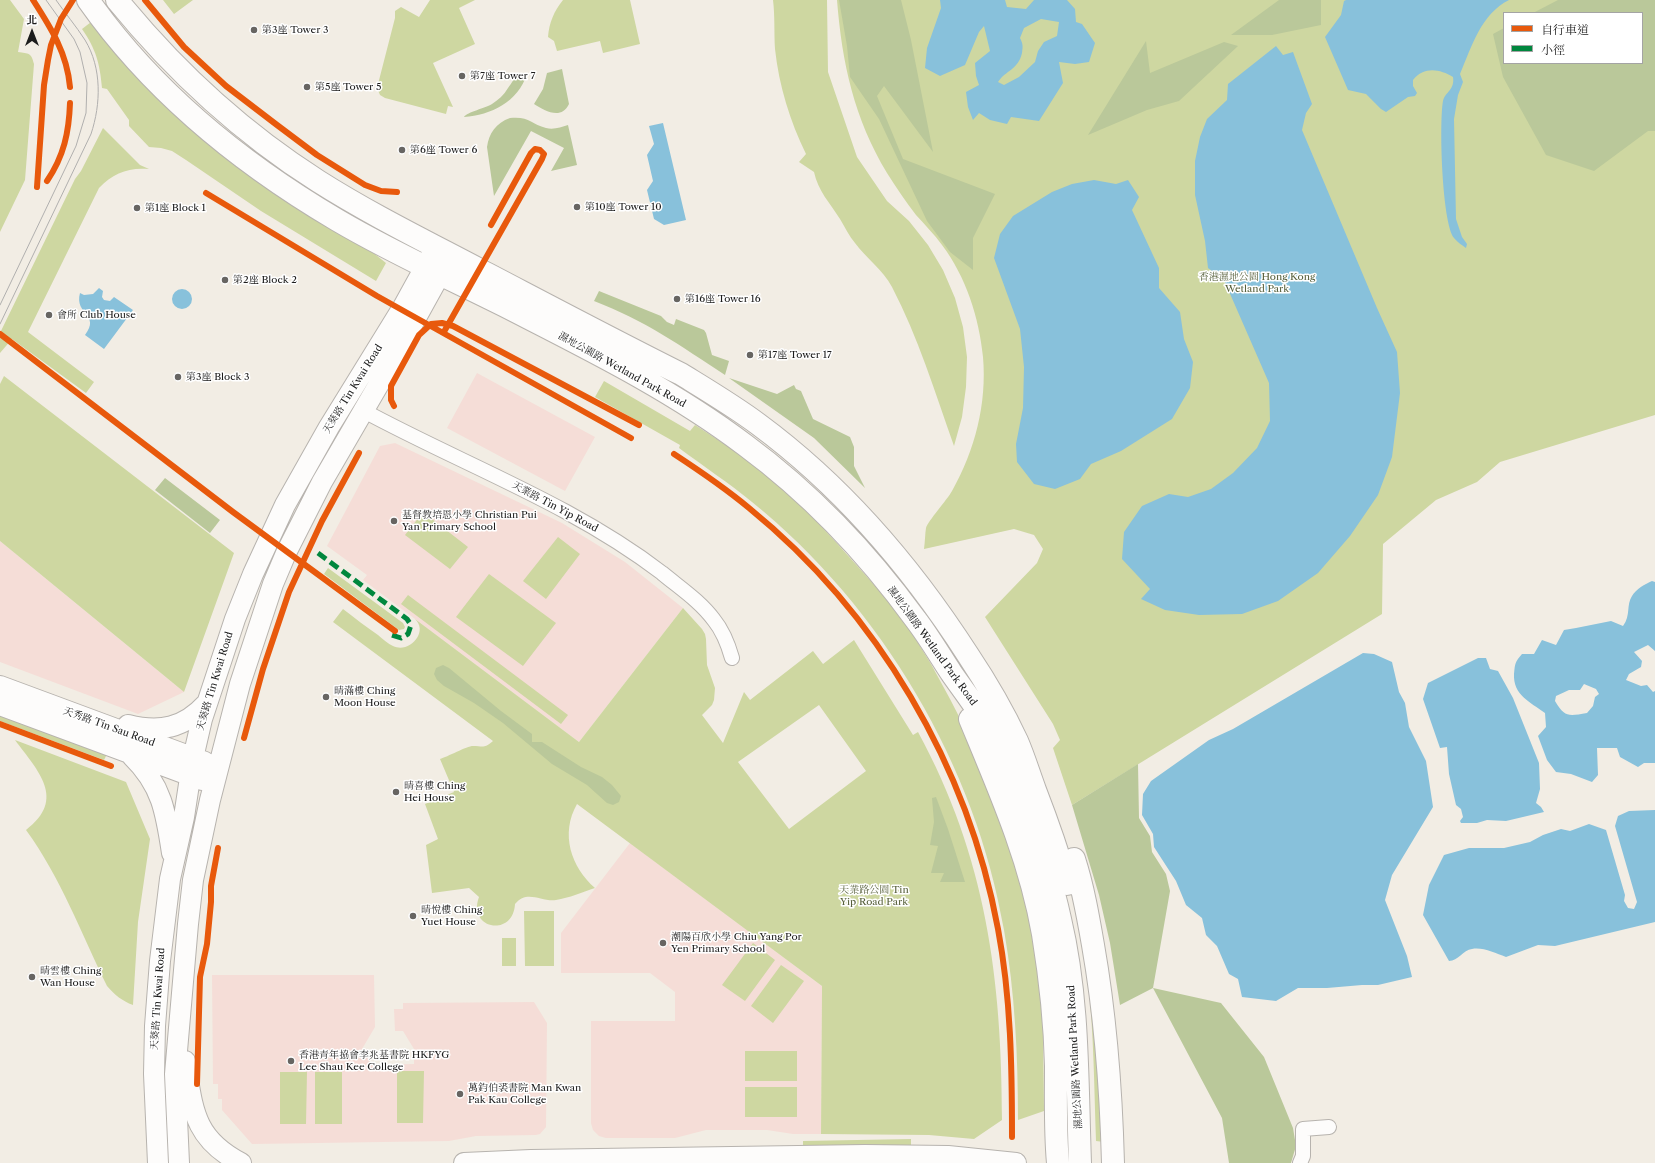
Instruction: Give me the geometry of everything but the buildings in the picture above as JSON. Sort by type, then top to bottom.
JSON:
[{"type":"main road","points":[[88,0],[118,39],[157,81],[203,125],[236,152],[305,200],[340,222],[433,275]]},
{"type":"main road","name":"濕地公園路 Wetland Park Road","points":[[117,0],[136,24],[189,79],[250,133],[318,180],[379,217],[681,374],[752,420],[794,452],[828,483],[886,545],[921,588],[958,638],[998,705],[1020,750],[1042,830]]},
{"type":"main road","name":"濕地公園路 Wetland Park Road","points":[[433,275],[524,328],[589,349],[681,402],[743,444],[779,471],[811,500],[868,561],[916,620],[993,734],[1017,786],[1042,830],[1068,888],[1076,920],[1082,957],[1090,1052],[1092,1163]]},
{"type":"main road","points":[[952,673],[1016,834],[1027,865],[1039,912],[1046,957],[1054,1038],[1058,1163]]},
{"type":"main road","points":[[1020,750],[1044,779],[1075,860],[1087,912],[1102,994],[1110,1085],[1092,1163]]},
{"type":"street","name":"天葵路 Tin Kwai Road","points":[[179,1163],[175,1074],[185,944],[193,880],[216,775],[240,684],[273,584],[287,551],[319,489],[364,411],[444,251]]},
{"type":"street","name":"天葵路 Tin Kwai Road","points":[[158,1163],[154,1074],[155,1026],[163,933],[173,862],[184,817],[192,767],[206,704],[237,612],[259,560],[285,505],[322,439],[403,307],[433,275]]},
{"type":"street","name":"天業路 Tin Yip Road","points":[[364,411],[565,510],[623,546],[678,586],[706,610],[722,632],[732,658]]},
{"type":"street","name":"天秀路 Tin Sau Road","points":[[0,686],[61,709],[192,767],[216,775]]},
{"type":"street","points":[[61,709],[102,716],[128,726],[161,729],[177,725],[194,716],[206,704]]},
{"type":"street","name":"天秀路 Tin Sau Road","points":[[0,705],[129,753],[192,767]]},
{"type":"street","points":[[129,753],[143,766],[161,796],[167,818],[173,862]]},
{"type":"street","points":[[179,1030],[196,1117],[205,1135],[211,1142],[229,1157],[241,1163]]},
{"type":"street","points":[[1300,1163],[1302,1156],[1303,1129],[1329,1127]]},
{"type":"street","points":[[464,1163],[531,1160],[865,1155],[948,1156],[1016,1163]]},
{"type":"shaded area","points":[[477,373],[595,437],[565,491],[447,428]]},
{"type":"shaded area","points":[[395,443],[562,523],[625,562],[683,608],[579,742],[363,580],[367,575],[327,546],[380,446]]},
{"type":"shaded area","points":[[0,541],[184,692],[138,714],[0,662]]},
{"type":"shaded area","points":[[630,843],[822,986],[821,1134],[793,1134],[767,1130],[706,1130],[675,1138],[606,1138],[599,1136],[593,1130],[591,1123],[591,1021],[675,1021],[675,992],[650,973],[561,973],[561,933]]},
{"type":"shaded area","points":[[212,975],[374,975],[375,1027],[362,1049],[372,1065],[414,1064],[414,1049],[403,1031],[395,1031],[394,1009],[403,1009],[403,1003],[534,1002],[547,1023],[546,1127],[540,1134],[536,1135],[476,1136],[449,1141],[252,1144],[222,1110],[222,1099],[218,1099],[218,1084],[213,1084]]},
{"type":"green space","points":[[0,0],[10,0],[24,19],[18,52],[31,55],[34,64],[25,180],[0,232]]},
{"type":"green space","points":[[163,0],[193,0],[174,14]]},
{"type":"green space","points":[[430,0],[475,0],[459,8],[475,44],[433,63],[453,107],[448,106],[446,114],[385,98],[380,95],[377,88],[395,18],[395,11],[401,7],[419,17]]},
{"type":"green space","points":[[563,0],[630,0],[640,44],[603,53],[600,41],[557,51],[554,41],[548,37],[552,17]]},
{"type":"green space","points":[[773,0],[827,0],[828,72],[857,157],[887,201],[909,221],[928,245],[943,270],[955,298],[963,327],[967,357],[966,387],[962,417],[954,446],[918,345],[892,287],[884,275],[851,237],[821,191],[814,172],[799,162],[806,154],[790,116],[779,76],[775,49]]},
{"type":"green space","name":"香港濕地公園 Hong Kong Wetland Park","points":[[837,0],[1655,0],[1655,415],[1500,462],[1477,482],[1436,500],[1383,544],[1382,614],[1072,805],[1053,748],[1060,740],[1053,724],[985,617],[1037,563],[1043,549],[1034,535],[1014,529],[924,549],[926,528],[950,495],[967,459],[978,426],[984,375],[981,342],[975,312],[958,270],[942,245],[916,215],[894,184],[866,132],[852,90],[842,46]]},
{"type":"green space","points":[[839,0],[901,0],[911,40],[933,152],[884,86],[877,96],[903,159],[995,194],[973,238],[973,270],[950,252],[927,221],[879,119],[850,77],[847,46]]},
{"type":"green space","points":[[1279,0],[1321,0],[1321,25],[1272,35],[1231,35]]},
{"type":"green space","points":[[1558,0],[1655,0],[1655,131],[1648,131],[1594,171],[1546,155],[1503,77],[1493,34],[1503,29],[1503,64],[1643,64],[1643,12],[1535,12]]},
{"type":"green space","points":[[95,19],[118,49],[386,263],[376,281],[261,211],[172,151],[149,147],[129,126],[129,120],[107,89],[102,88],[100,71],[94,50],[82,29]]},
{"type":"green space","points":[[1146,41],[1150,73],[1224,42],[1238,46],[1179,101],[1147,110],[1088,135]]},
{"type":"green space","points":[[562,69],[569,104],[562,112],[552,113],[534,104],[543,89],[547,73]]},
{"type":"green space","points":[[520,74],[527,74],[523,84],[510,99],[493,110],[474,116],[464,117],[469,113],[489,106],[496,101],[505,93],[515,78]]},
{"type":"green space","points":[[510,118],[526,119],[549,129],[568,125],[577,165],[551,171],[564,148],[531,131],[494,196],[487,147],[489,137],[497,126]]},
{"type":"green space","points":[[103,128],[140,165],[149,169],[135,169],[122,172],[110,178],[99,188],[28,332],[94,382],[86,393],[12,339],[0,353],[0,333],[75,179],[81,171]]},
{"type":"green space","points":[[599,291],[661,316],[667,322],[674,325],[676,319],[704,330],[712,355],[729,361],[725,375],[646,325],[594,301]]},
{"type":"green space","points":[[4,376],[234,553],[184,692],[0,541],[0,384]]},
{"type":"green space","points":[[729,378],[777,394],[794,385],[796,389],[801,391],[813,419],[850,437],[854,447],[854,466],[865,488],[814,438]]},
{"type":"green space","points":[[604,381],[690,431],[695,425],[737,452],[771,479],[804,508],[886,598],[910,630],[931,664],[969,736],[1014,851],[1036,945],[1043,1026],[1044,1111],[1018,1120],[1016,1048],[1011,977],[1004,930],[990,869],[971,809],[946,750],[916,694],[881,640],[842,590],[799,544],[752,502],[679,448],[680,445],[595,397]]},
{"type":"green space","points":[[165,478],[220,520],[210,533],[155,490]]},
{"type":"green space","points":[[423,512],[468,547],[450,569],[405,535]]},
{"type":"green space","points":[[558,537],[580,554],[546,599],[523,581]]},
{"type":"green space","points":[[328,568],[403,623],[405,627],[404,629],[399,630],[324,574]]},
{"type":"green space","points":[[489,574],[556,623],[523,666],[456,617]]},
{"type":"green space","points":[[408,595],[568,715],[561,724],[401,604]]},
{"type":"green space","name":"天業路公園 Tin Yip Road Park","points":[[683,608],[705,634],[707,665],[715,688],[712,705],[702,715],[723,743],[744,692],[750,700],[813,651],[823,664],[854,640],[913,735],[918,732],[941,779],[960,826],[986,920],[993,968],[998,1017],[1002,1120],[974,1139],[929,1135],[821,1134],[822,986],[577,804],[569,827],[571,849],[574,860],[580,870],[595,888],[556,900],[524,897],[515,904],[512,915],[507,922],[500,925],[492,925],[485,922],[479,916],[477,908],[479,897],[469,888],[432,893],[426,845],[438,839],[425,804],[454,792],[440,759],[470,746],[481,747],[490,744],[493,741],[333,622],[343,609],[389,644],[399,648],[411,644],[418,635],[420,630],[419,624],[415,619],[579,742]],"holes":[[[819,705],[866,771],[789,829],[738,762]]]},
{"type":"green space","points":[[443,665],[449,668],[501,711],[532,734],[532,742],[542,742],[581,767],[602,777],[612,785],[621,796],[619,802],[613,805],[607,803],[587,785],[552,764],[503,723],[474,703],[444,686],[437,680],[434,674],[436,668]]},
{"type":"green space","points":[[0,714],[107,754],[104,760],[0,721]]},
{"type":"green space","points":[[15,740],[126,782],[150,839],[138,922],[133,1005],[125,1002],[107,986],[60,886],[50,867],[26,830],[38,819],[45,807],[47,796],[39,774]]},
{"type":"green space","points":[[1138,764],[1139,818],[1150,836],[1152,852],[1166,874],[1170,891],[1153,988],[1120,1005],[1110,943],[1099,895],[1072,805]]},
{"type":"green space","points":[[936,797],[965,882],[940,882],[944,873],[931,873],[938,846],[930,845],[934,822],[932,798]]},
{"type":"green space","points":[[1060,847],[1091,966],[1104,1142],[1096,1141],[1092,1021],[1086,964],[1076,913]]},
{"type":"green space","points":[[524,911],[554,911],[554,966],[525,966]]},
{"type":"green space","points":[[502,938],[516,938],[516,966],[502,966]]},
{"type":"green space","points":[[753,943],[775,960],[745,1001],[722,985]]},
{"type":"green space","points":[[781,965],[804,981],[773,1023],[751,1006]]},
{"type":"green space","points":[[1153,988],[1221,1003],[1264,1057],[1293,1128],[1296,1146],[1291,1163],[1229,1163],[1222,1118]]},
{"type":"green space","points":[[745,1051],[797,1051],[797,1081],[745,1081]]},
{"type":"green space","points":[[397,1071],[424,1071],[423,1123],[397,1123]]},
{"type":"green space","points":[[280,1072],[307,1072],[306,1124],[280,1124]]},
{"type":"green space","points":[[315,1072],[342,1072],[342,1124],[315,1124]]},
{"type":"green space","points":[[745,1087],[797,1087],[797,1117],[745,1117]]},
{"type":"green space","points":[[911,1139],[911,1146],[803,1148],[803,1141]]},
{"type":"water","points":[[940,0],[1005,0],[1007,7],[1026,9],[1034,0],[1067,0],[1075,9],[1076,22],[1082,24],[1095,43],[1089,62],[1075,64],[1059,62],[1063,83],[1039,121],[1011,117],[1007,124],[990,120],[979,113],[973,120],[968,107],[966,92],[979,85],[976,76],[975,63],[990,51],[984,26],[979,32],[965,65],[940,76],[925,68],[927,48],[941,8]],"holes":[[[1041,19],[1059,22],[1057,36],[1044,42],[1038,51],[1035,62],[1019,77],[1004,85],[998,82],[1018,63],[1020,59],[1023,47],[1020,38],[1024,28]]]},
{"type":"water","points":[[1509,0],[1499,6],[1484,22],[1473,42],[1460,74],[1463,82],[1458,95],[1454,119],[1456,219],[1462,237],[1467,244],[1466,248],[1454,238],[1450,228],[1442,172],[1441,129],[1443,101],[1453,85],[1453,77],[1443,72],[1432,70],[1422,72],[1413,80],[1413,86],[1417,93],[1415,96],[1408,97],[1386,112],[1366,94],[1348,90],[1325,37],[1341,15],[1344,1]]},
{"type":"water","points":[[1276,46],[1283,55],[1293,52],[1312,104],[1306,113],[1302,130],[1397,352],[1400,393],[1392,457],[1378,495],[1350,536],[1318,573],[1278,601],[1242,614],[1199,615],[1165,610],[1141,599],[1150,589],[1122,559],[1124,532],[1142,506],[1169,494],[1188,497],[1211,489],[1233,473],[1257,448],[1270,421],[1269,383],[1224,280],[1208,268],[1205,241],[1195,195],[1195,161],[1200,137],[1207,119],[1227,100],[1228,84]]},
{"type":"water","points":[[663,123],[686,220],[664,225],[654,219],[647,190],[653,181],[647,155],[654,144],[649,126]]},
{"type":"water","points":[[1094,180],[1116,184],[1128,180],[1139,197],[1132,210],[1159,268],[1159,288],[1180,312],[1184,339],[1193,362],[1190,388],[1172,419],[1121,451],[1091,464],[1080,479],[1055,489],[1034,484],[1017,462],[1016,444],[1023,408],[1024,367],[1020,329],[994,258],[1000,234],[1013,216],[1052,192],[1072,184]]},
{"type":"water","points":[[99,288],[103,291],[102,297],[104,300],[110,301],[114,297],[133,310],[104,349],[85,335],[90,323],[89,318],[80,306],[79,300],[80,293],[84,295],[93,294]]},
{"type":"water","points":[[182,289],[189,292],[192,299],[189,306],[182,309],[175,306],[172,299],[175,292]]},
{"type":"water","points":[[1652,581],[1655,582],[1655,651],[1648,645],[1634,652],[1642,661],[1641,667],[1629,674],[1626,680],[1641,686],[1647,685],[1653,692],[1655,691],[1655,763],[1644,763],[1638,767],[1620,757],[1617,748],[1597,748],[1598,775],[1592,782],[1571,774],[1556,772],[1547,760],[1538,736],[1546,727],[1545,713],[1519,693],[1516,687],[1514,674],[1517,661],[1522,654],[1534,654],[1542,640],[1556,645],[1564,630],[1611,621],[1623,626],[1627,618],[1630,599],[1638,589]],"holes":[[[1584,684],[1596,689],[1599,694],[1595,697],[1593,706],[1587,713],[1576,715],[1565,713],[1555,701],[1556,696],[1569,690],[1580,690]]]},
{"type":"water","points":[[1363,653],[1374,654],[1392,662],[1399,692],[1405,703],[1409,727],[1426,761],[1433,807],[1392,875],[1385,900],[1407,956],[1412,977],[1378,985],[1298,988],[1276,1001],[1242,997],[1238,979],[1229,974],[1217,946],[1206,935],[1202,918],[1186,905],[1176,881],[1154,847],[1153,834],[1142,815],[1143,794],[1151,781],[1209,740],[1233,729]]},
{"type":"water","points":[[1478,658],[1486,658],[1490,669],[1498,671],[1513,698],[1539,763],[1540,789],[1536,803],[1544,812],[1506,821],[1487,820],[1477,823],[1461,823],[1460,821],[1463,817],[1461,809],[1456,805],[1449,774],[1447,747],[1440,748],[1423,699],[1428,683]]},
{"type":"water","points":[[1655,810],[1655,922],[1555,946],[1538,945],[1506,957],[1485,950],[1472,949],[1466,951],[1452,961],[1449,961],[1423,915],[1429,885],[1444,855],[1469,848],[1504,848],[1530,842],[1543,835],[1561,829],[1570,831],[1589,824],[1606,830],[1625,895],[1624,901],[1628,908],[1634,909],[1637,902],[1615,826],[1618,816],[1629,811]]},
{"type":"tram line","points":[[0,305],[76,146],[86,113],[87,83],[80,52],[74,39],[46,0]]},
{"type":"tram line","points":[[0,324],[91,134],[97,111],[97,74],[91,51],[82,35],[56,0]]},
{"type":"marked path","points":[[318,553],[407,619],[411,625],[408,634],[401,638],[392,635]]},
{"type":"cycle path","points":[[33,0],[52,31],[62,52],[70,87]]},
{"type":"cycle path","points":[[37,187],[44,85],[48,60],[51,45],[61,19],[73,0]]},
{"type":"cycle path","points":[[145,0],[184,47],[226,86],[277,125],[317,155],[365,185],[381,191],[397,192]]},
{"type":"cycle path","points":[[47,181],[58,162],[67,134],[70,103]]},
{"type":"cycle path","points":[[445,330],[542,159],[544,154],[540,150],[535,149],[531,153],[491,225]]},
{"type":"cycle path","points":[[206,193],[377,296],[631,438]]},
{"type":"cycle path","points":[[394,406],[391,400],[391,386],[419,335],[431,324],[442,323],[453,326],[639,425]]},
{"type":"cycle path","points":[[0,334],[233,512],[395,631]]},
{"type":"cycle path","points":[[244,738],[263,669],[289,592],[322,521],[359,453]]},
{"type":"cycle path","points":[[674,454],[749,508],[796,550],[838,595],[877,644],[911,697],[940,752],[965,809],[984,868],[998,929],[1006,981],[1010,1033],[1012,1137]]},
{"type":"cycle path","points":[[0,724],[111,766]]},
{"type":"cycle path","points":[[197,1084],[200,977],[207,944],[211,886],[218,848]]},
{"type":"place","name":"第3座 Tower 3","points":[[254,30]]},
{"type":"place","name":"第7座 Tower 7","points":[[462,76]]},
{"type":"place","name":"第5座 Tower 5","points":[[307,87]]},
{"type":"place","name":"第6座 Tower 6","points":[[402,150]]},
{"type":"place","name":"第10座 Tower 10","points":[[577,207]]},
{"type":"place","name":"第1座 Block 1","points":[[137,208]]},
{"type":"place","name":"第2座 Block 2","points":[[225,280]]},
{"type":"place","name":"第16座 Tower 16","points":[[677,299]]},
{"type":"place","name":"會所 Club House","points":[[49,315]]},
{"type":"place","name":"第17座 Tower 17","points":[[750,355]]},
{"type":"place","name":"第3座 Block 3","points":[[178,377]]},
{"type":"place","name":"基督教培恩小學 Christian Pui Yan Primary School","points":[[394,521]]},
{"type":"place","name":"晴滿樓 Ching Moon House","points":[[326,697]]},
{"type":"place","name":"晴喜樓 Ching Hei House","points":[[396,792]]},
{"type":"place","name":"晴悅樓 Ching Yuet House","points":[[413,916]]},
{"type":"place","name":"潮陽百欣小學 Chiu Yang Por Yen Primary School","points":[[663,943]]},
{"type":"place","name":"晴雲樓 Ching Wan House","points":[[32,977]]},
{"type":"place","name":"香港青年拹會李兆基書院 HKFYG Lee Shau Kee College","points":[[291,1061]]},
{"type":"place","name":"萬鈞伯裘書院 Man Kwan Pak Kau College","points":[[460,1094]]}]
